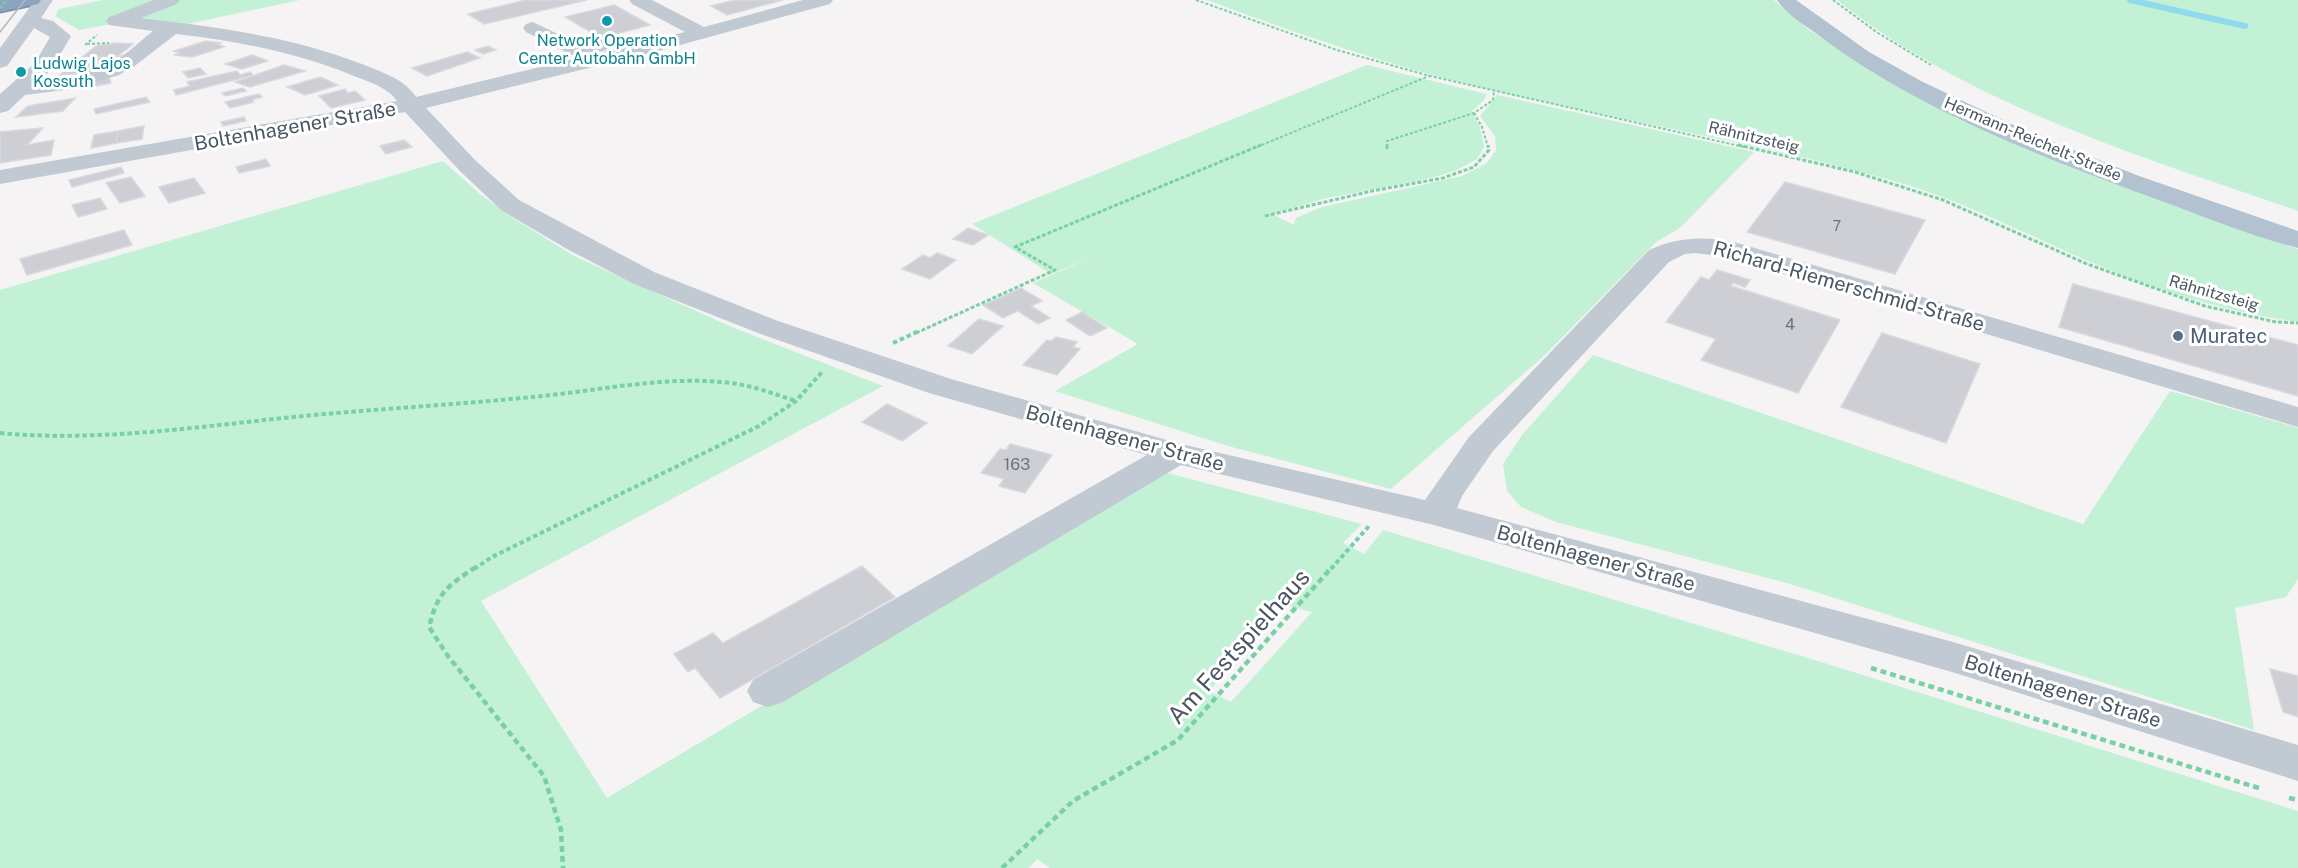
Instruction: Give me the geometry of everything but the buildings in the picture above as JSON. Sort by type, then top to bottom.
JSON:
[{"type":"highway","points":[[0,7],[35,9]]},
{"type":"main road","name":"Hermann-Reichelt-Straße","points":[[1786,0],[1860,55],[1939,98],[2050,149],[2182,201],[2298,240]]},
{"type":"main road","name":"Hermann-Reichelt-Straße","points":[[1811,0],[1839,23],[1887,54],[1997,111],[2134,168],[2298,226]]},
{"type":"street","points":[[171,0],[116,21],[229,34],[338,62],[376,77],[402,93],[410,105],[702,33],[824,0]]},
{"type":"street","points":[[638,0],[702,33]]},
{"type":"street","points":[[0,62],[35,9],[46,25],[61,36],[43,67],[0,105]]},
{"type":"street","points":[[533,28],[578,52],[683,23]]},
{"type":"street","points":[[18,89],[56,86],[106,74],[125,64],[172,28]]},
{"type":"street","name":"Boltenhagener Straße","points":[[0,177],[410,105],[426,119],[466,165],[510,205],[644,278],[768,327],[940,386],[1176,453],[1436,514],[1953,657],[2298,763]]},
{"type":"street","name":"Richard-Riemerschmid-Straße","points":[[1436,514],[1445,494],[1481,444],[1659,256],[1675,248],[1694,244],[1732,250],[2298,417]]},
{"type":"street","points":[[768,691],[1176,453]]},
{"type":"path","points":[[0,7],[7,0]]},
{"type":"path","name":"Rähnitzsteig","points":[[1196,0],[1337,50],[1430,76],[1855,172],[1943,200],[2087,264],[2205,306],[2276,322],[2298,323]]},
{"type":"path","points":[[1833,0],[1878,33],[1931,65]]},
{"type":"path","points":[[86,44],[115,42]]},
{"type":"path","points":[[888,345],[1055,270],[1016,247],[1430,76]]},
{"type":"path","points":[[1387,151],[1387,141],[1474,113],[1493,100],[1494,91]]},
{"type":"path","points":[[1265,216],[1372,191],[1443,178],[1474,167],[1489,150],[1482,127],[1474,113]]},
{"type":"path","points":[[563,868],[561,830],[544,776],[448,656],[429,627],[436,601],[455,581],[492,557],[759,426],[796,401],[829,363]]},
{"type":"path","points":[[0,433],[41,438],[103,438],[294,416],[537,397],[649,383],[710,382],[757,388],[796,401]]},
{"type":"path","name":"Am Festspielhaus","points":[[1002,868],[1073,801],[1178,740],[1375,520]]},
{"type":"path","points":[[1868,668],[2265,790]]},
{"type":"path","points":[[2287,797],[2298,800]]},
{"type":"green space","points":[[103,0],[300,0],[187,24],[145,18],[79,30],[55,16],[59,9]]},
{"type":"green space","points":[[1207,0],[1774,0],[1809,30],[1871,70],[2209,217],[2298,249],[2298,322],[2220,307],[2144,283],[2095,264],[1977,211],[1904,184],[1740,143],[1518,96],[1430,74],[1334,45]]},
{"type":"green space","points":[[1837,0],[2298,0],[2298,211],[2117,148],[1999,98],[1943,70],[1888,37]]},
{"type":"green space","points":[[1367,65],[1486,94],[1485,99],[1472,111],[1480,127],[1484,147],[1477,159],[1455,171],[1423,180],[1327,198],[1272,214],[1294,225],[1296,218],[1322,207],[1462,176],[1487,163],[1496,150],[1495,136],[1480,116],[1497,95],[1754,152],[1680,228],[1656,242],[1545,355],[1391,489],[1228,446],[1055,391],[1138,344],[1033,283],[1097,255],[1051,274],[972,224]]},
{"type":"green space","points":[[443,161],[481,195],[574,256],[734,328],[883,386],[481,601],[607,798],[1156,470],[1362,524],[1343,543],[1364,554],[1383,530],[1831,665],[2298,811],[2298,868],[1050,868],[1037,859],[1029,868],[0,868],[0,290]],"holes":[[[1288,606],[1312,612],[1231,702],[1209,691]]]},
{"type":"green space","points":[[1593,355],[2083,524],[2170,391],[2298,428],[2298,579],[2286,597],[2235,608],[2254,730],[1790,584],[1556,522],[1521,507],[1507,491],[1503,464],[1522,435]]},
{"type":"waterway","points":[[2130,0],[2245,26]]},
{"type":"tram line","points":[[0,32],[25,0]]},
{"type":"place","name":"Network Operation Center Autobahn GmbH","points":[[607,21]]},
{"type":"place","name":"Ludwig Lajos Kossuth","points":[[21,72]]},
{"type":"place","name":"Muratec","points":[[2178,336]]}]
